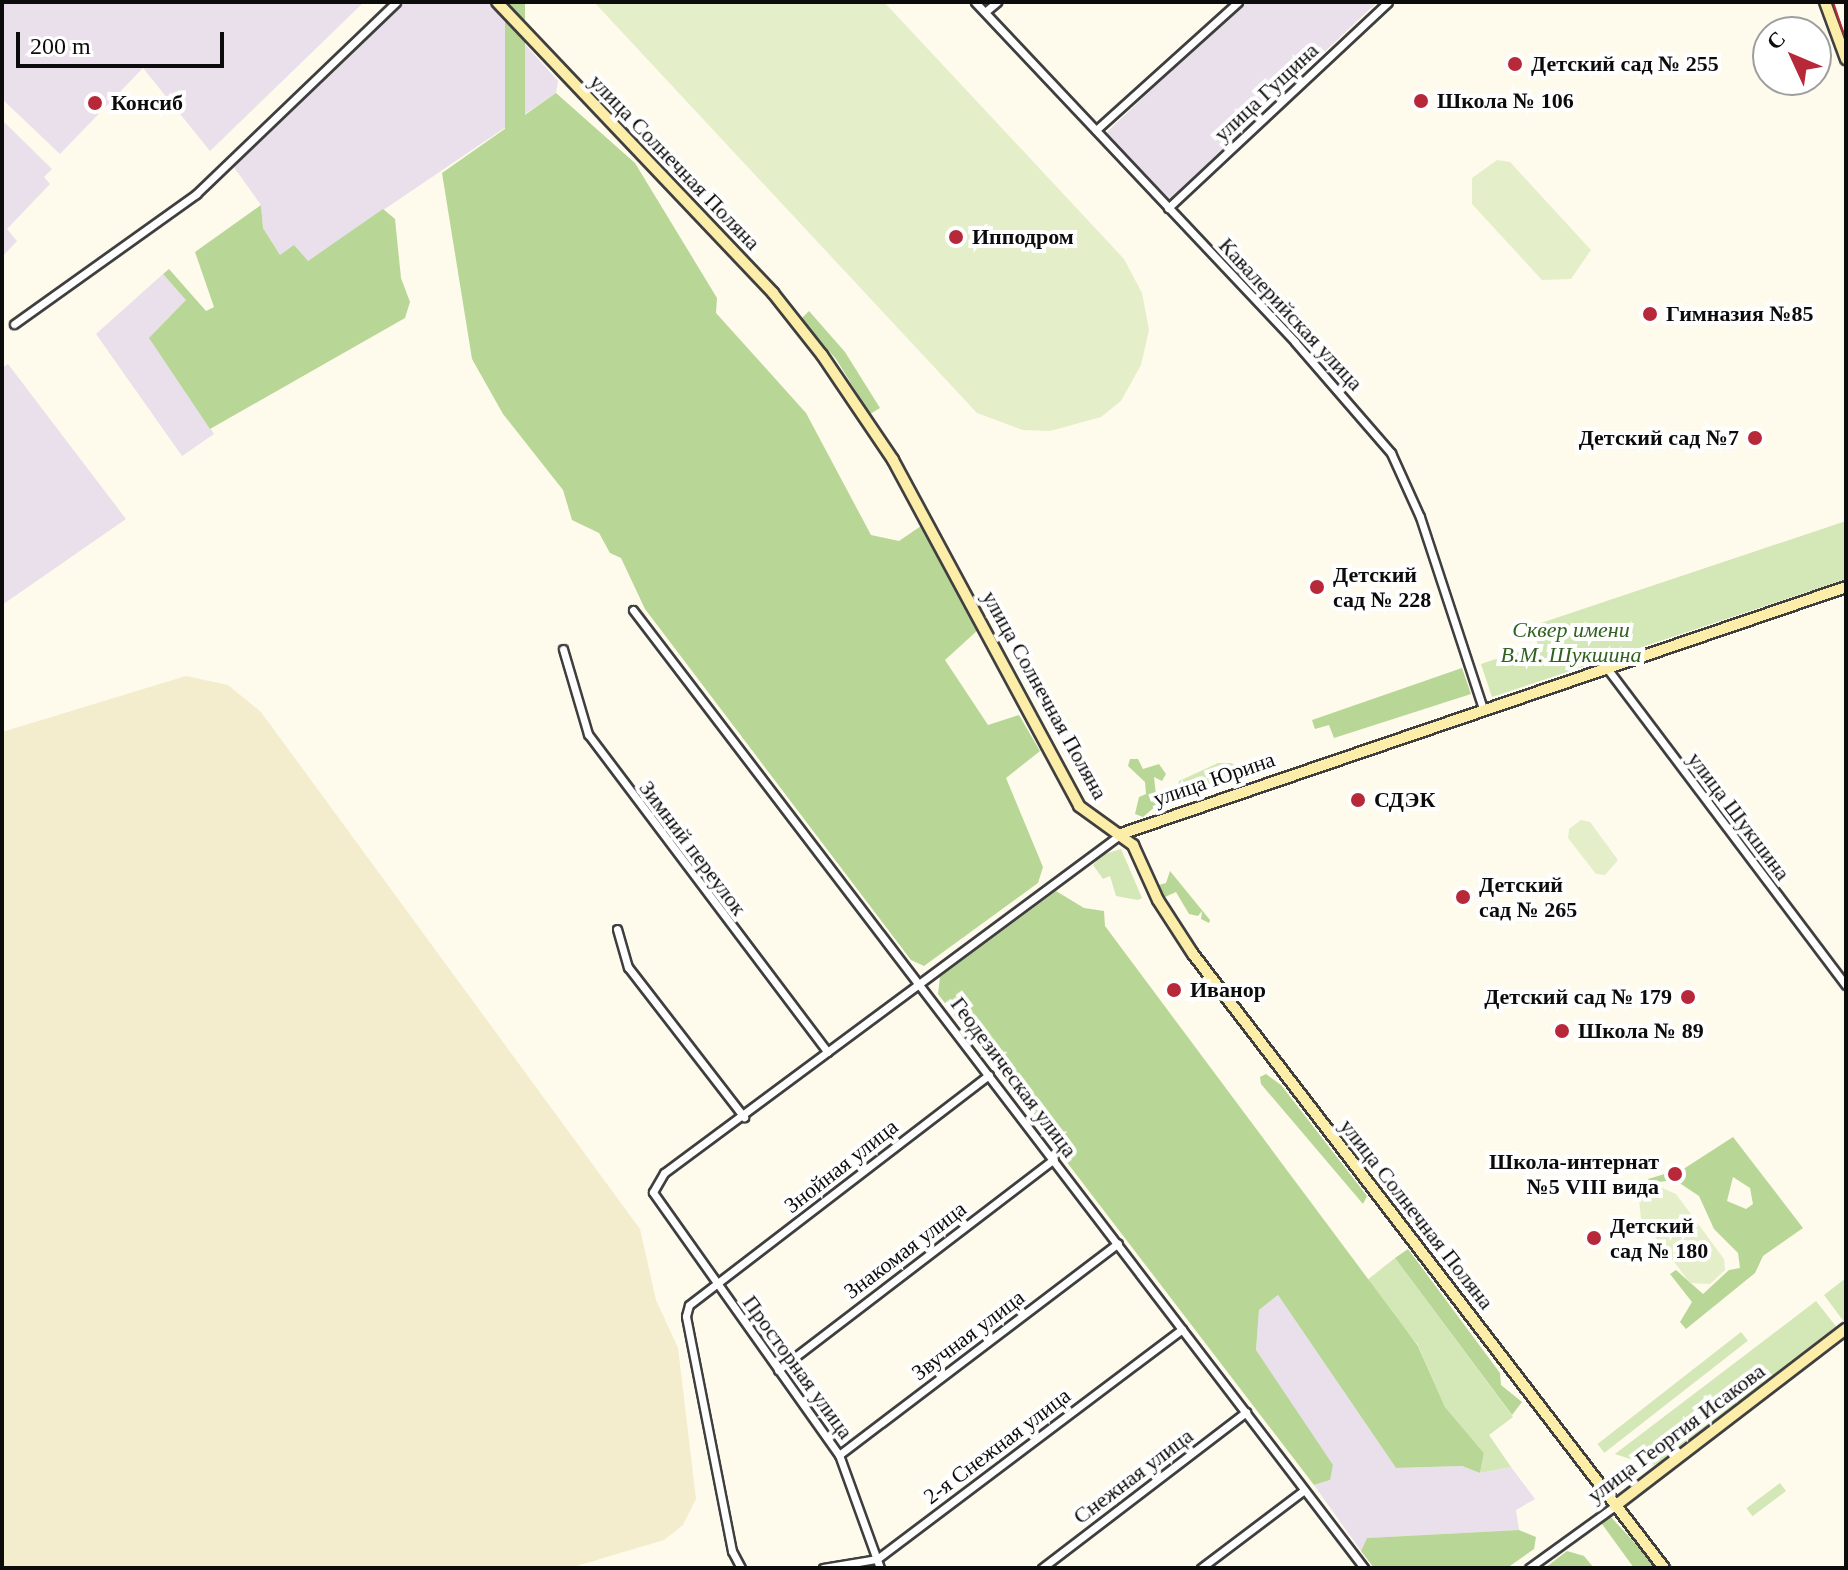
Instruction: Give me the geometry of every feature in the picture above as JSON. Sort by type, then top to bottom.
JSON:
[{"type":"street","points":[[14,324],[196,194],[396,2]]},
{"type":"street","name":"улица Солнечная Поляна","points":[[497,2],[773,293],[822,355],[893,460],[1079,806],[1133,845],[1158,900],[1193,954],[1664,1568]]},
{"type":"street","name":"Кавалерийская улица","points":[[975,2],[1295,342],[1397,462],[1483,709]]},
{"type":"street","points":[[985,12],[997,2]]},
{"type":"street","points":[[1096,130],[1238,2]]},
{"type":"street","name":"улица Гущина","points":[[1168,208],[1388,2]]},
{"type":"street","points":[[1825,2],[1846,59]]},
{"type":"street","name":"улица Юрина","points":[[656,1202],[653,1192],[664,1173],[744,1117],[1121,834],[1846,587]]},
{"type":"street","name":"Геодезическая улица","points":[[633,610],[1364,1568]]},
{"type":"street","name":"Зимний переулок","points":[[563,649],[588,734],[636,805],[828,1052]]},
{"type":"street","name":"улица Шукшина","points":[[1606,667],[1846,985]]},
{"type":"street","points":[[617,929],[628,967],[744,1117]]},
{"type":"street","name":"Знойная улица","points":[[738,1564],[686,1316],[695,1298],[989,1075]]},
{"type":"street","name":"Знакомая улица","points":[[778,1370],[1054,1159]]},
{"type":"street","name":"Просторная улица","points":[[656,1202],[839,1455],[880,1568]]},
{"type":"street","name":"Звучная улица","points":[[839,1455],[1118,1243]]},
{"type":"street","name":"2-я Снежная улица","points":[[823,1568],[877,1559],[1182,1329]]},
{"type":"street","name":"улица Георгия Исакова","points":[[1529,1568],[1846,1329]]},
{"type":"street","name":"Снежная улица","points":[[1042,1568],[1246,1412]]},
{"type":"street","points":[[1201,1568],[1304,1490]]},
{"type":"shaded area","points":[[2,2],[364,2],[210,151],[143,68],[60,154],[2,99]]},
{"type":"shaded area","points":[[406,2],[487,2],[558,81],[556,93],[308,261],[280,255],[263,228],[261,205],[233,166]]},
{"type":"shaded area","points":[[1243,2],[1377,2],[1168,201],[1105,134]]},
{"type":"shaded area","points":[[2,120],[52,169],[44,177],[50,184],[7,229],[17,241],[2,257]]},
{"type":"shaded area","points":[[163,274],[187,300],[150,338],[214,434],[182,456],[96,334]]},
{"type":"shaded area","points":[[8,364],[126,519],[2,605],[2,368]]},
{"type":"shaded area","points":[[186,676],[228,685],[261,712],[640,1229],[656,1300],[678,1348],[696,1499],[683,1525],[664,1540],[570,1568],[2,1568],[2,732]]},
{"type":"shaded area","points":[[1278,1295],[1396,1468],[1462,1466],[1480,1473],[1511,1467],[1535,1499],[1516,1510],[1519,1530],[1367,1538],[1361,1551],[1314,1485],[1330,1480],[1256,1350],[1259,1310]]},
{"type":"green space","points":[[505,2],[525,2],[525,267],[505,267]]},
{"type":"green space","name":"Ипподром","points":[[594,2],[884,2],[1124,259],[1142,293],[1149,330],[1141,365],[1121,401],[1101,417],[1050,431],[1023,430],[977,413]]},
{"type":"green space","points":[[556,93],[635,163],[717,298],[716,313],[806,413],[871,535],[899,541],[921,526],[979,629],[945,660],[988,725],[1019,715],[1040,751],[1006,778],[1043,867],[1038,883],[924,966],[911,960],[645,609],[621,558],[610,553],[599,533],[572,520],[563,490],[503,414],[472,359],[442,173]]},
{"type":"green space","points":[[1497,160],[1510,162],[1591,250],[1571,279],[1542,280],[1472,204],[1472,178]]},
{"type":"green space","points":[[261,205],[263,228],[280,255],[294,245],[308,261],[383,209],[395,219],[401,278],[410,302],[405,318],[210,429],[149,338],[186,300],[163,274],[169,269],[206,311],[214,307],[195,252]]},
{"type":"green space","points":[[809,311],[845,352],[880,408],[870,414],[836,359],[801,319]]},
{"type":"green space","name":"Сквер имени В.М. Шукшина","points":[[1846,521],[1846,579],[1492,697],[1481,664],[1538,645],[1532,626]]},
{"type":"green space","points":[[1462,668],[1471,694],[1334,738],[1329,725],[1315,729],[1312,720]]},
{"type":"green space","points":[[1130,759],[1138,759],[1143,769],[1159,764],[1166,774],[1162,781],[1154,777],[1157,805],[1143,817],[1135,814],[1139,797],[1146,794],[1145,782],[1128,766]]},
{"type":"green space","points":[[1218,763],[1231,763],[1259,776],[1183,800],[1176,794],[1179,781]]},
{"type":"green space","points":[[1581,820],[1590,822],[1618,860],[1605,875],[1596,874],[1568,838],[1569,829]]},
{"type":"green space","points":[[1121,849],[1142,898],[1138,900],[1116,896],[1110,876],[1103,879],[1093,865],[1102,855]]},
{"type":"green space","points":[[1170,871],[1210,920],[1209,923],[1201,919],[1202,911],[1198,916],[1189,914],[1176,892],[1165,897],[1159,885],[1166,883]]},
{"type":"green space","points":[[1056,891],[1084,908],[1104,911],[1105,926],[1418,1346],[1445,1407],[1484,1453],[1480,1473],[1462,1466],[1396,1468],[1278,1295],[1259,1310],[1256,1350],[1333,1465],[1330,1480],[1314,1485],[938,994],[940,977]]},
{"type":"green space","points":[[1266,1074],[1281,1085],[1367,1196],[1363,1204],[1261,1084],[1260,1077]]},
{"type":"green space","points":[[1733,1137],[1803,1228],[1763,1256],[1755,1273],[1686,1329],[1680,1322],[1692,1302],[1670,1274],[1676,1270],[1703,1294],[1729,1270],[1740,1268],[1738,1253],[1714,1229],[1699,1196],[1675,1180],[1650,1183],[1648,1179],[1685,1168]],"holes":[[[1733,1177],[1750,1188],[1753,1204],[1746,1209],[1727,1201]]]},
{"type":"green space","points":[[1658,1186],[1676,1194],[1724,1259],[1725,1270],[1710,1284],[1690,1283],[1641,1218],[1639,1199]]},
{"type":"green space","points":[[1408,1249],[1500,1373],[1501,1385],[1522,1402],[1512,1415],[1395,1258]]},
{"type":"green space","points":[[1395,1258],[1513,1417],[1489,1435],[1511,1467],[1480,1473],[1484,1453],[1445,1407],[1418,1345],[1366,1281]]},
{"type":"green space","points":[[1846,1278],[1846,1322],[1845,1323],[1824,1295]]},
{"type":"green space","points":[[1816,1301],[1838,1329],[1659,1463],[1652,1466],[1615,1454]]},
{"type":"green space","points":[[1741,1332],[1748,1341],[1604,1453],[1598,1444]]},
{"type":"green space","points":[[1780,1483],[1786,1491],[1752,1516],[1746,1508]]},
{"type":"green space","points":[[1610,1516],[1655,1568],[1634,1568],[1602,1524],[1601,1519]]},
{"type":"green space","points":[[1519,1530],[1536,1537],[1534,1549],[1507,1568],[1374,1568],[1361,1551],[1367,1538]]},
{"type":"green space","points":[[1567,1551],[1584,1556],[1594,1568],[1545,1568]]},
{"type":"tram line","points":[[1833,2],[1846,41]]},
{"type":"place","name":"Детский сад № 255","points":[[1515,64]]},
{"type":"place","name":"Школа № 106","points":[[1421,101]]},
{"type":"place","name":"Консиб","points":[[95,103]]},
{"type":"place","name":"Ипподром","points":[[956,237]]},
{"type":"place","name":"Гимназия №85","points":[[1650,314]]},
{"type":"place","name":"Детский сад №7","points":[[1755,438]]},
{"type":"place","name":"Детский сад № 228","points":[[1317,587]]},
{"type":"place","name":"СДЭК","points":[[1358,800]]},
{"type":"place","name":"Детский сад № 265","points":[[1463,897]]},
{"type":"place","name":"Иванор","points":[[1174,990]]},
{"type":"place","name":"Детский сад № 179","points":[[1688,997]]},
{"type":"place","name":"Школа № 89","points":[[1562,1031]]},
{"type":"place","name":"Школа-интернат №5 VIII вида","points":[[1675,1174]]},
{"type":"place","name":"Детский сад № 180","points":[[1594,1238]]}]
